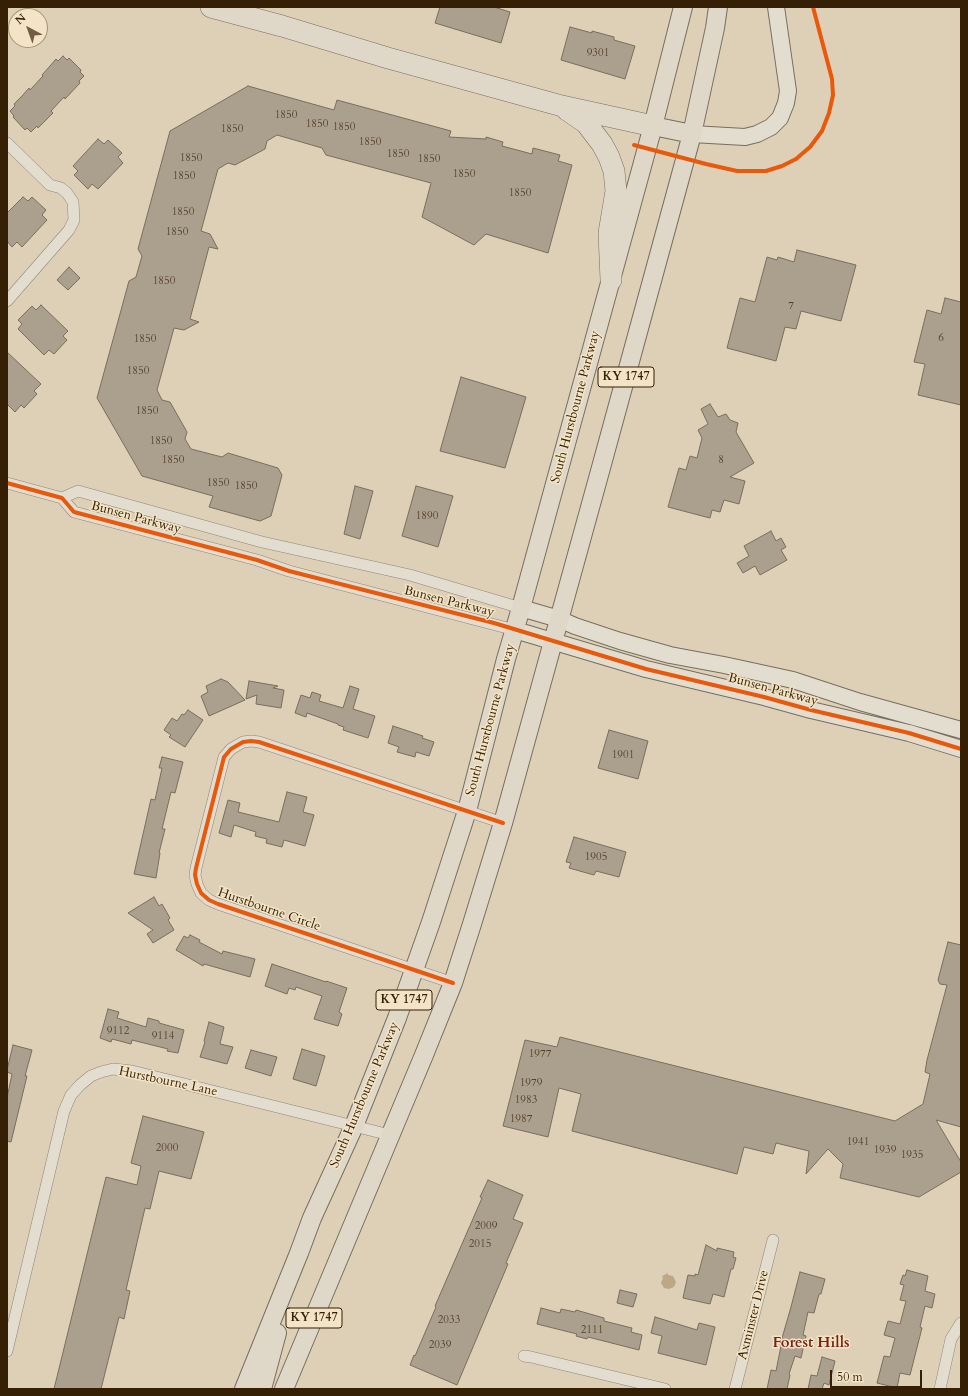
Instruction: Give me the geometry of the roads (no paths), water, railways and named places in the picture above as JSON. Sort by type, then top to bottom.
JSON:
[{"type":"highway","points":[[212,7],[562,106],[653,126]]},
{"type":"highway","points":[[562,106],[586,123],[602,144],[614,171],[616,191],[609,233],[610,280]]},
{"type":"main road","name":"South Hurstbourne Parkway","points":[[244,1389],[312,1218],[354,1126],[397,1018],[415,971],[467,811],[506,658],[515,630],[653,126],[683,7]]},
{"type":"main road","name":"KY 1747","points":[[284,1389],[424,1055],[452,983],[503,823],[692,134],[718,7]]},
{"type":"main road","points":[[653,126],[692,134]]},
{"type":"main road","points":[[262,1389],[299,1253]]},
{"type":"street","points":[[692,134],[745,136],[757,134],[771,127],[780,118],[786,103],[788,91],[776,7]]},
{"type":"street","points":[[7,143],[50,185],[61,188],[66,193],[73,202],[74,220],[70,230],[7,301]]},
{"type":"street","points":[[7,483],[62,498]]},
{"type":"street","name":"Bunsen Parkway","points":[[961,730],[860,702],[793,680],[670,655],[620,641],[559,619],[410,575],[262,542],[78,491],[62,498],[74,512],[257,560],[289,571],[515,630],[646,669],[764,697],[811,710],[909,732],[961,750]]},
{"type":"street","name":"Hurstbourne Circle","points":[[452,983],[218,904],[209,900],[201,893],[196,884],[196,868],[224,757],[239,743],[251,741],[259,742],[503,823]]},
{"type":"street","name":"Hurstbourne Lane","points":[[7,1351],[11,1313],[64,1111],[71,1095],[80,1084],[91,1076],[113,1070],[132,1071],[390,1135]]},
{"type":"street","name":"Axminster Drive","points":[[735,1389],[773,1240]]},
{"type":"street","points":[[940,1389],[951,1339],[961,1322]]},
{"type":"street","points":[[524,1356],[666,1389]]},
{"type":"district","name":"Forest Hills","points":[[811,1344]]}]
